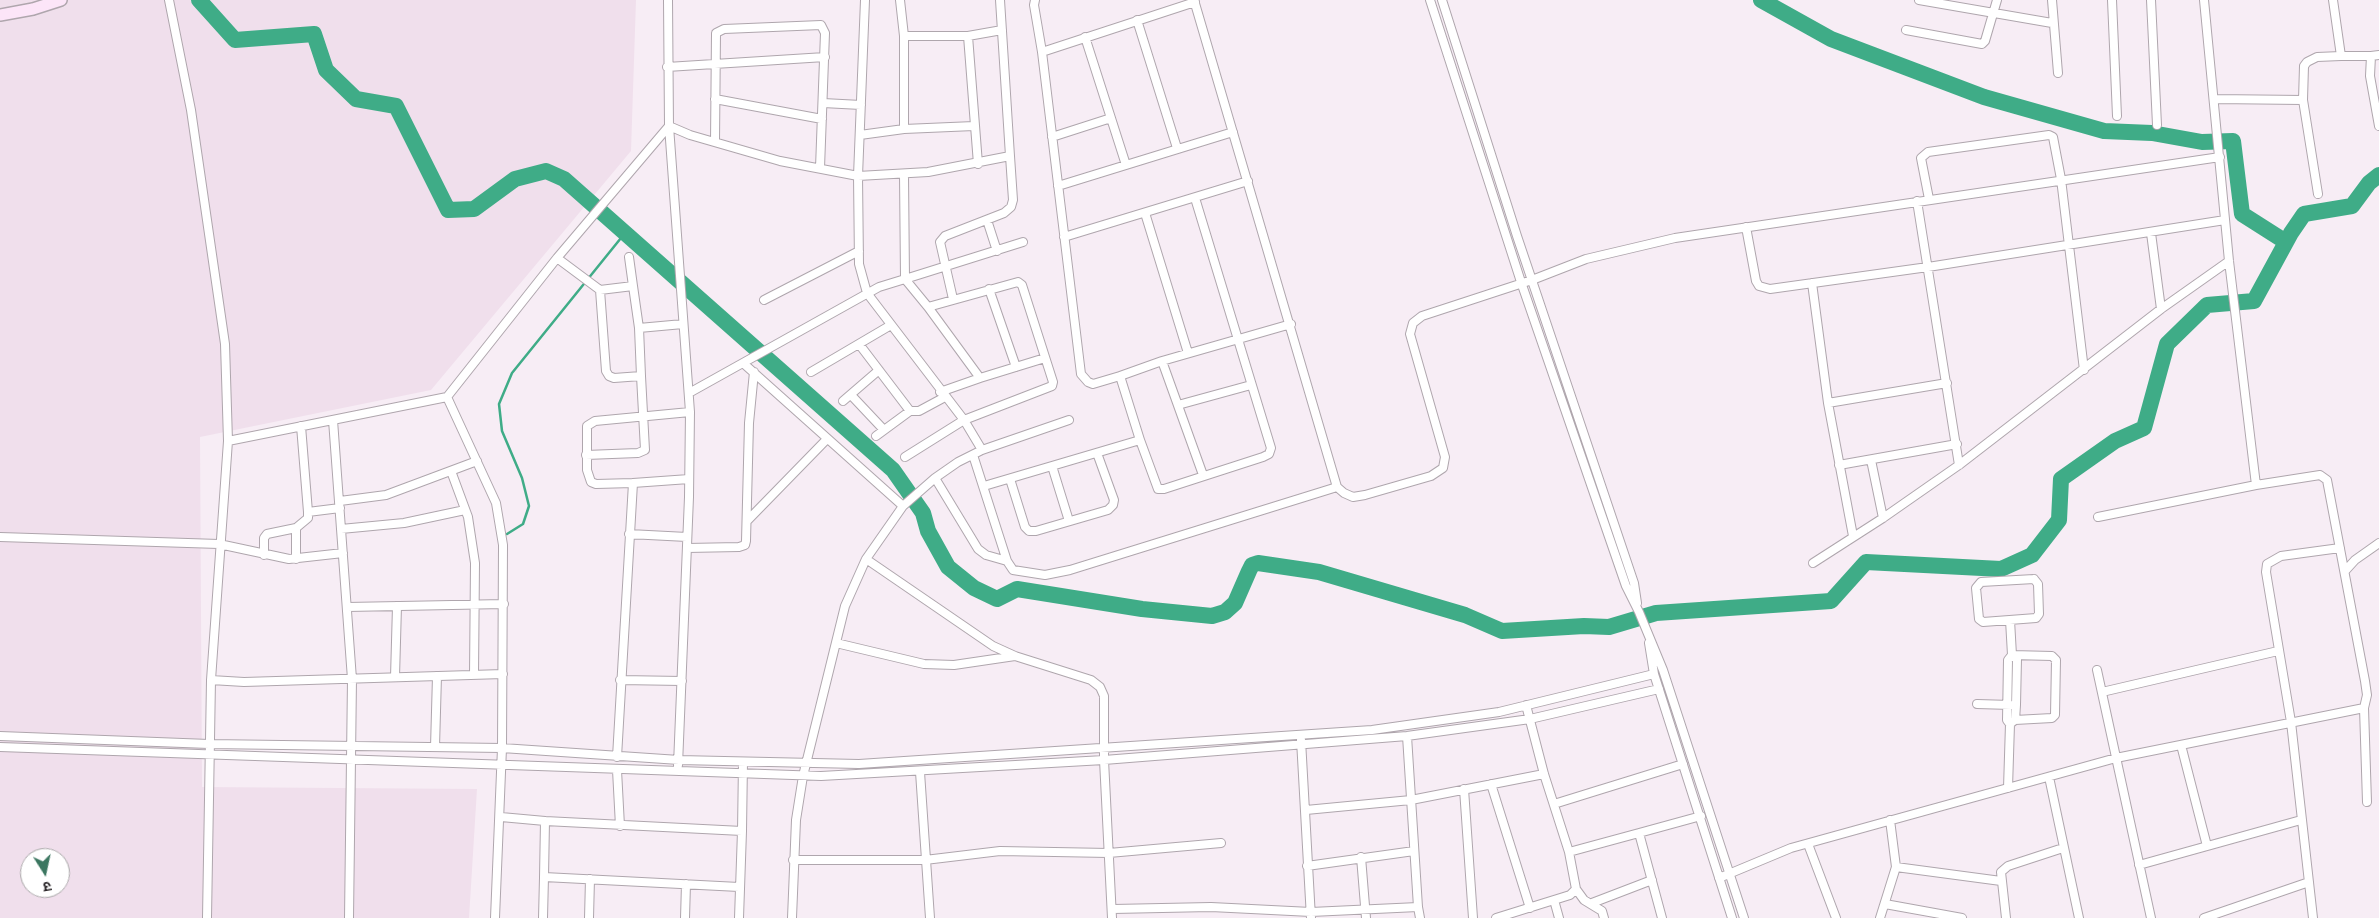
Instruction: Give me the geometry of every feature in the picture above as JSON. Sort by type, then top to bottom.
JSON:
[{"type":"main road","points":[[0,15],[33,10],[61,0]]},
{"type":"street","points":[[169,0],[190,110],[225,344],[228,441],[219,544],[211,680],[207,918]]},
{"type":"street","points":[[668,0],[667,67],[669,126],[690,412],[687,548],[677,772]]},
{"type":"street","points":[[865,0],[858,176],[859,264],[867,293],[943,395],[964,420],[982,450]]},
{"type":"street","points":[[900,0],[904,36],[904,130]]},
{"type":"street","points":[[953,299],[940,242],[945,236],[1004,213],[1011,207],[1013,200],[1000,0]]},
{"type":"street","points":[[1035,0],[1034,6],[1042,52],[1081,374],[1088,382],[1093,384],[1188,353],[1291,324]]},
{"type":"street","points":[[1430,0],[1521,282],[1626,586],[1663,670],[1744,918]]},
{"type":"street","points":[[1442,0],[1532,280],[1634,583],[1639,612]]},
{"type":"street","points":[[1919,0],[2052,23]]},
{"type":"street","points":[[1906,30],[1979,45],[1986,40],[1997,0]]},
{"type":"street","points":[[2052,0],[2052,23],[2058,73]]},
{"type":"street","points":[[2112,0],[2117,116]]},
{"type":"street","points":[[2151,0],[2157,126]]},
{"type":"street","points":[[2204,0],[2229,261],[2256,484]]},
{"type":"street","points":[[2333,0],[2341,56]]},
{"type":"street","points":[[1042,52],[1085,36],[1195,1],[1337,486],[1344,494],[1353,497],[1365,496],[1431,476],[1443,468],[1445,457],[1410,334],[1413,323],[1422,316],[1521,282],[1532,280],[1586,259],[1675,238],[2061,179],[2220,157]]},
{"type":"street","points":[[1137,20],[1177,148]]},
{"type":"street","points":[[715,142],[716,33],[724,29],[821,25],[826,34],[820,168]]},
{"type":"street","points":[[904,36],[968,36],[1002,30]]},
{"type":"street","points":[[968,36],[978,164]]},
{"type":"street","points":[[1085,36],[1126,166]]},
{"type":"street","points":[[2318,194],[2303,100],[2304,66],[2307,62],[2317,57],[2375,56],[2370,76],[2379,126]]},
{"type":"street","points":[[667,67],[825,57]]},
{"type":"street","points":[[2214,99],[2303,100]]},
{"type":"street","points":[[715,100],[822,119]]},
{"type":"street","points":[[823,103],[861,105]]},
{"type":"street","points":[[1052,137],[1110,118]]},
{"type":"street","points":[[228,441],[447,397],[557,258],[669,126]]},
{"type":"street","points":[[669,126],[715,142],[780,160],[858,176],[904,175],[978,164],[1010,156]]},
{"type":"street","points":[[860,135],[904,130],[974,126]]},
{"type":"street","points":[[1058,186],[1233,132]]},
{"type":"street","points":[[1928,199],[1921,158],[1928,152],[2049,135],[2055,140],[2070,245],[2084,370]]},
{"type":"street","points":[[904,175],[905,279],[980,378]]},
{"type":"street","points":[[1064,237],[1248,181]]},
{"type":"street","points":[[1120,376],[1158,489],[1164,489],[1269,454],[1271,448],[1195,198]]},
{"type":"street","points":[[1917,201],[1960,465]]},
{"type":"street","points":[[1145,212],[1188,353]]},
{"type":"street","points":[[987,220],[997,250]]},
{"type":"street","points":[[1746,227],[1756,281],[1759,286],[1770,289],[1928,267],[2226,220]]},
{"type":"street","points":[[2151,233],[2162,309]]},
{"type":"street","points":[[689,393],[867,293],[1023,242]]},
{"type":"street","points":[[764,300],[859,251]]},
{"type":"street","points":[[586,455],[643,452],[645,446],[639,328],[629,257]]},
{"type":"street","points":[[557,258],[598,288],[632,286]]},
{"type":"street","points":[[1813,563],[1960,465],[2162,309],[2229,261]]},
{"type":"street","points":[[905,457],[964,420],[1052,386],[1053,382],[1022,285],[1012,282],[928,307]]},
{"type":"street","points":[[1812,283],[1828,402],[1853,536]]},
{"type":"street","points":[[598,288],[606,371],[609,376],[614,378],[642,376]]},
{"type":"street","points":[[989,289],[1016,367]]},
{"type":"street","points":[[639,328],[684,324]]},
{"type":"street","points":[[811,372],[891,325]]},
{"type":"street","points":[[859,344],[910,411]]},
{"type":"street","points":[[876,436],[910,411],[919,411],[943,395],[980,378],[1045,358]]},
{"type":"street","points":[[1162,361],[1203,475]]},
{"type":"street","points":[[743,363],[902,506]]},
{"type":"street","points":[[843,401],[879,370]]},
{"type":"street","points":[[687,548],[740,547],[745,545],[754,372]]},
{"type":"street","points":[[1828,402],[1948,383]]},
{"type":"street","points":[[1178,405],[1251,385]]},
{"type":"street","points":[[851,395],[884,430]]},
{"type":"street","points":[[447,397],[496,503],[502,545],[504,604],[501,817],[495,918]]},
{"type":"street","points":[[689,479],[632,483],[596,484],[591,482],[588,477],[585,430],[590,423],[690,412]]},
{"type":"street","points":[[333,420],[352,679],[349,918]]},
{"type":"street","points":[[792,918],[793,860],[805,763],[849,595],[866,559],[902,506],[932,481],[982,450],[1069,420]]},
{"type":"street","points":[[264,555],[264,538],[267,534],[296,528],[308,518],[301,426]]},
{"type":"street","points":[[747,521],[827,439]]},
{"type":"street","points":[[984,486],[1140,440]]},
{"type":"street","points":[[1839,465],[1956,444]]},
{"type":"street","points":[[1010,479],[1025,527],[1029,531],[1108,510],[1113,505],[1114,500],[1097,453]]},
{"type":"street","points":[[973,455],[1007,561],[1013,570],[1045,574],[1070,570],[1337,486]]},
{"type":"street","points":[[1871,460],[1883,518]]},
{"type":"street","points":[[308,512],[386,495],[476,461]]},
{"type":"street","points":[[1052,466],[1068,521]]},
{"type":"street","points":[[451,471],[466,510],[475,563],[474,675]]},
{"type":"street","points":[[2098,517],[2256,484],[2314,475],[2323,477],[2329,486],[2367,695],[2364,708],[2367,802]]},
{"type":"street","points":[[932,481],[978,549],[986,555],[1007,561]]},
{"type":"street","points":[[617,757],[632,483]]},
{"type":"street","points":[[341,529],[404,522],[466,510]]},
{"type":"street","points":[[296,528],[296,559]]},
{"type":"street","points":[[629,534],[687,537]]},
{"type":"street","points":[[0,537],[219,544],[264,555],[296,559],[343,553]]},
{"type":"street","points":[[2345,571],[2379,543]]},
{"type":"street","points":[[2313,918],[2291,722],[2266,572],[2267,564],[2281,556],[2340,548]]},
{"type":"street","points":[[866,559],[993,646],[1015,656],[1091,680],[1100,687],[1104,696],[1106,749],[1104,760],[1112,918]]},
{"type":"street","points":[[1984,581],[2037,581],[2038,616],[2010,620],[1983,622],[1979,619],[1978,584],[1984,581]]},
{"type":"street","points":[[347,607],[504,604]]},
{"type":"street","points":[[395,677],[396,606]]},
{"type":"street","points":[[2010,620],[2012,655],[2008,660],[2007,720],[2013,722],[2052,718],[2055,715],[2056,660],[2052,656],[2012,655]]},
{"type":"street","points":[[1648,638],[1654,674],[1701,816],[1732,918]]},
{"type":"street","points":[[836,643],[924,664],[954,665],[1015,656]]},
{"type":"street","points":[[2102,692],[2278,651]]},
{"type":"street","points":[[2008,788],[2016,705],[2017,659],[2012,655]]},
{"type":"street","points":[[2097,670],[2151,918]]},
{"type":"street","points":[[211,680],[352,679],[503,674]]},
{"type":"street","points":[[0,736],[209,744],[502,748],[679,760],[859,764],[1372,730],[1499,712],[1654,674]]},
{"type":"street","points":[[435,748],[437,676]]},
{"type":"street","points":[[620,680],[682,681]]},
{"type":"street","points":[[0,747],[803,776],[920,772],[1104,760],[1407,736],[1530,720],[1659,689]]},
{"type":"street","points":[[1526,704],[1544,774],[1569,852],[1576,889],[1584,900],[1592,903],[1602,911],[1604,918]]},
{"type":"street","points":[[1977,704],[2016,705]]},
{"type":"street","points":[[1719,878],[1808,844],[2116,758],[2364,708]]},
{"type":"street","points":[[1301,736],[1311,915]]},
{"type":"street","points":[[1407,736],[1420,918]]},
{"type":"street","points":[[2181,745],[2207,846]]},
{"type":"street","points":[[739,918],[743,762]]},
{"type":"street","points":[[1554,804],[1683,764]]},
{"type":"street","points":[[617,770],[620,826]]},
{"type":"street","points":[[920,772],[930,918]]},
{"type":"street","points":[[1306,810],[1411,800],[1544,774]]},
{"type":"street","points":[[2049,777],[2063,848],[2080,918]]},
{"type":"street","points":[[1491,784],[1530,908]]},
{"type":"street","points":[[1464,790],[1473,918]]},
{"type":"street","points":[[1569,852],[1701,816]]},
{"type":"street","points":[[501,817],[620,826],[742,831]]},
{"type":"street","points":[[1880,918],[1896,867],[1890,820]]},
{"type":"street","points":[[2139,865],[2302,820]]},
{"type":"street","points":[[543,918],[545,821]]},
{"type":"street","points":[[1639,832],[1662,918]]},
{"type":"street","points":[[793,860],[925,860],[1000,851],[1108,853],[1221,842]]},
{"type":"street","points":[[1808,844],[1836,918]]},
{"type":"street","points":[[2006,918],[2001,872],[2008,866],[2063,848]]},
{"type":"street","points":[[1307,866],[1414,851]]},
{"type":"street","points":[[1361,858],[1366,914]]},
{"type":"street","points":[[1896,867],[2001,882]]},
{"type":"street","points":[[544,877],[739,887]]},
{"type":"street","points":[[589,918],[590,879]]},
{"type":"street","points":[[1592,903],[1652,880]]},
{"type":"street","points":[[2204,918],[2309,882]]},
{"type":"street","points":[[685,918],[686,884]]},
{"type":"street","points":[[1496,918],[1511,916],[1570,895],[1576,889]]},
{"type":"street","points":[[1554,900],[1559,918]]},
{"type":"street","points":[[1885,904],[1921,914],[1962,918]]},
{"type":"street","points":[[1113,909],[1211,907],[1311,915],[1366,914],[1418,908]]},
{"type":"street","points":[[1166,909],[1166,918]]},
{"type":"shaded area","points":[[0,0],[636,0],[631,151],[431,390],[200,437],[202,787],[477,789],[469,918],[0,918]]},
{"type":"waterway","points":[[199,0],[235,40],[314,34],[326,70],[356,99],[396,106],[448,210],[474,209],[515,179],[546,171],[564,179],[893,470],[923,513],[928,531],[948,567],[974,588],[997,599],[1017,589],[1142,609],[1212,616],[1225,612],[1235,603],[1252,565],[1258,563],[1319,572],[1465,615],[1502,631],[1584,626],[1609,627],[1656,613],[1831,601],[1866,562],[2001,569],[2032,555],[2059,520],[2061,479],[2115,441],[2144,428],[2167,344],[2207,305],[2254,301],[2291,233],[2304,214],[2352,206],[2369,183],[2379,175]]},
{"type":"waterway","points":[[1761,0],[1831,39],[1984,97],[2104,131],[2152,133],[2202,142],[2233,141],[2242,214],[2286,242]]},
{"type":"waterway","points":[[507,534],[523,524],[529,506],[522,478],[502,431],[499,404],[512,373],[625,233]]}]
